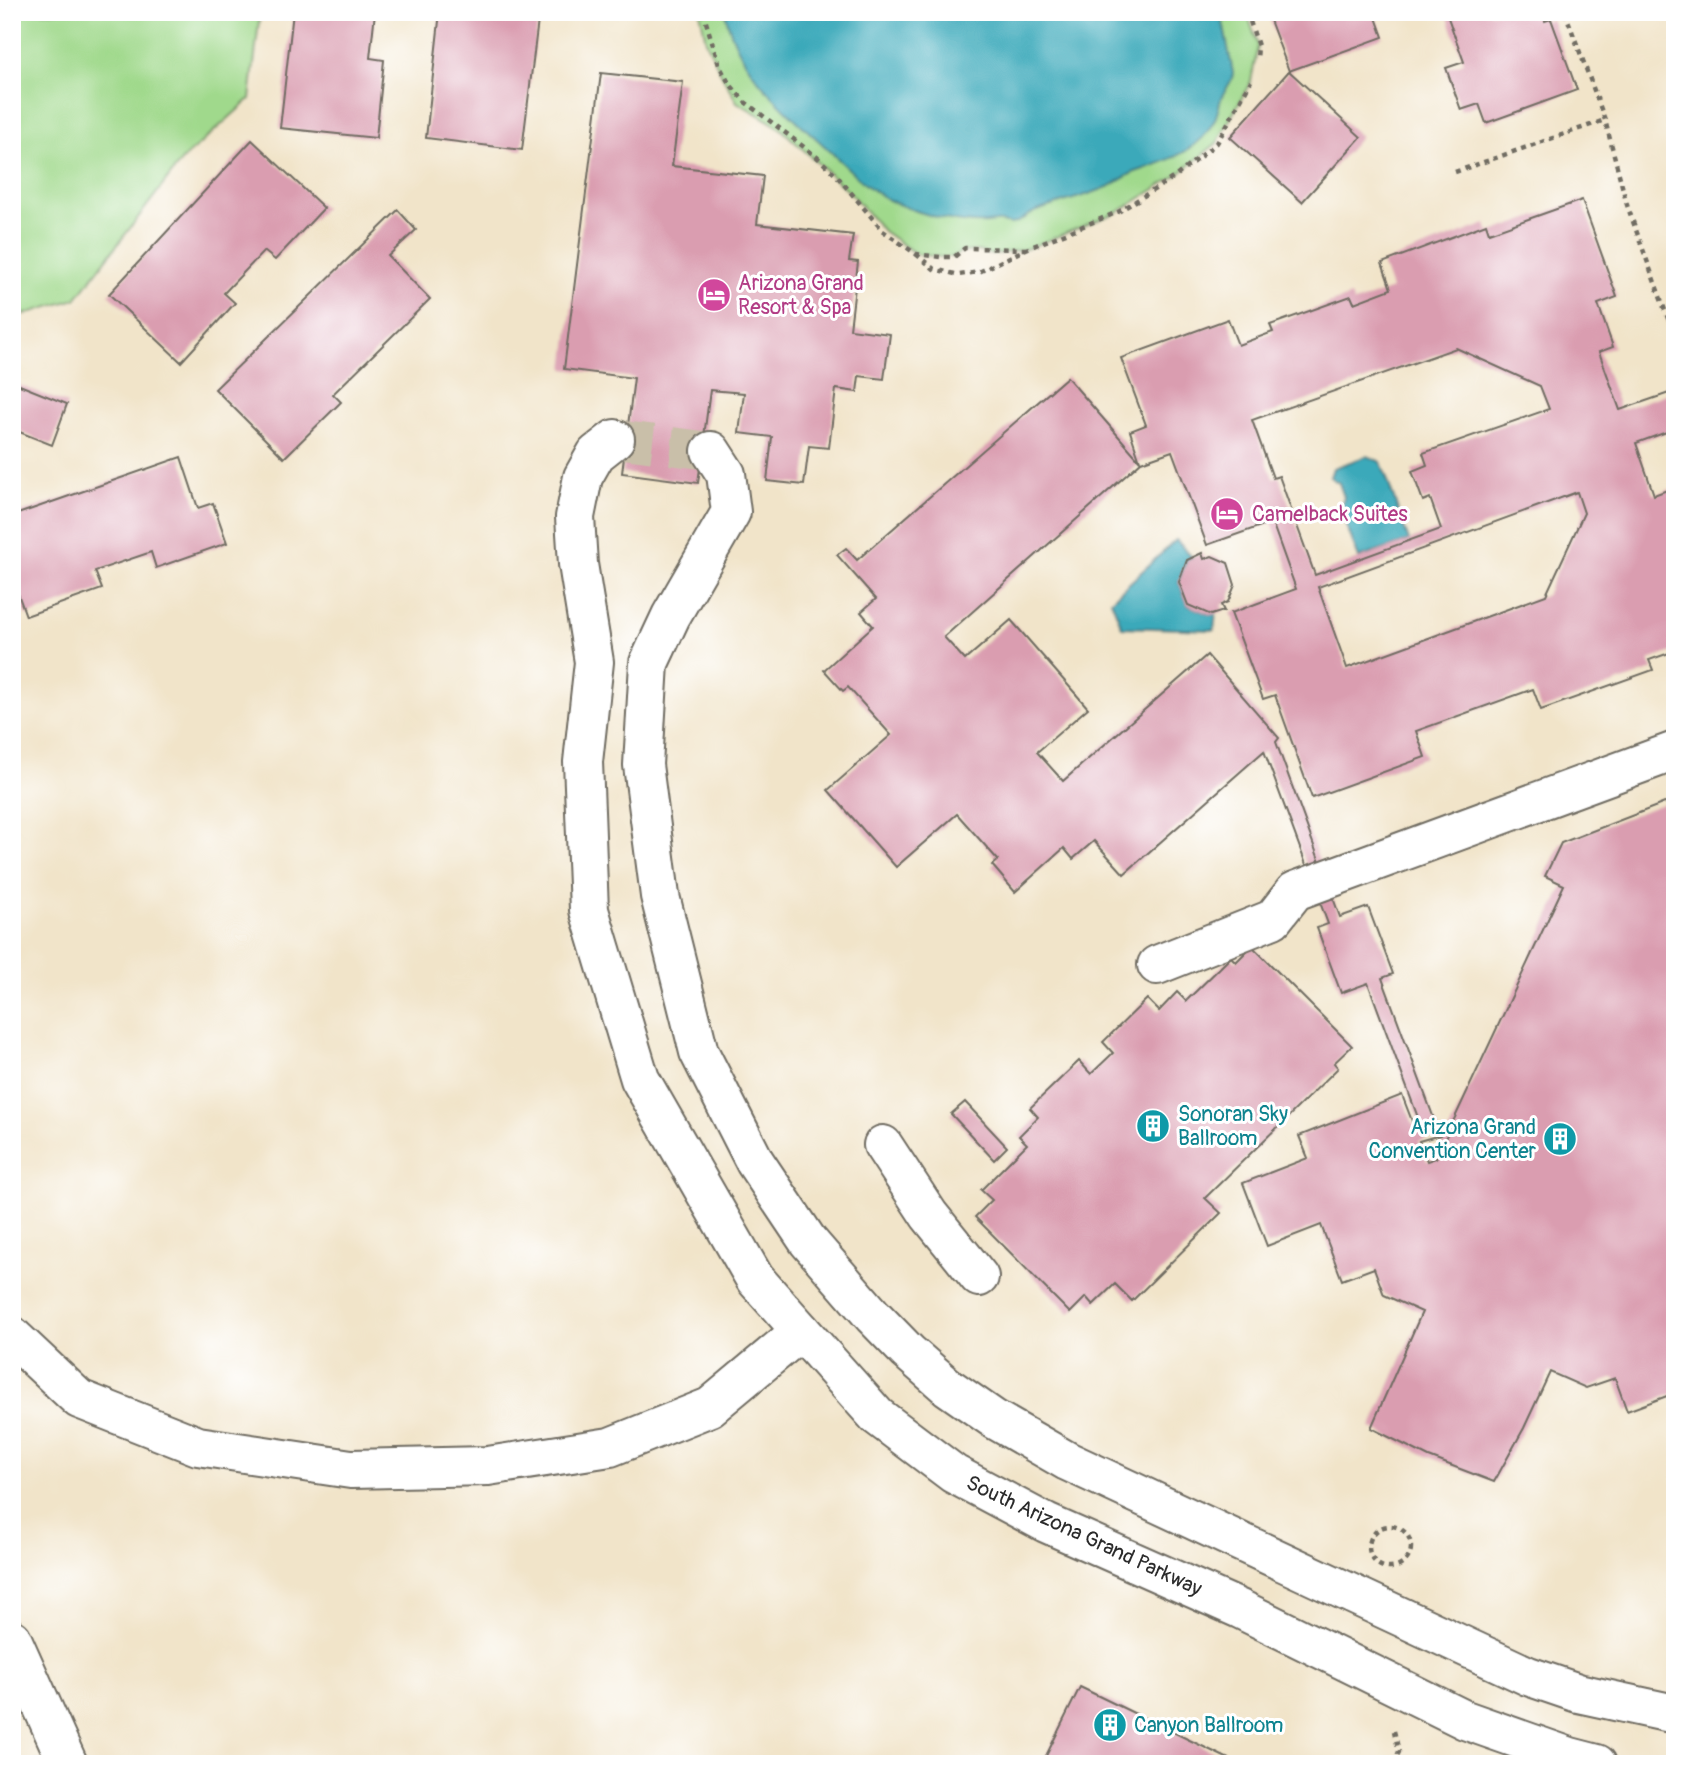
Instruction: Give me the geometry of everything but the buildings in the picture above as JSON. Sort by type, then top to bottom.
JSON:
[{"type":"main road","name":"South Arizona Grand Parkway","points":[[615,439],[596,454],[583,477],[575,517],[578,564],[594,662],[583,762],[589,910],[640,1079],[755,1279],[877,1416],[954,1474],[1046,1523],[1240,1609],[1465,1720],[1597,1764]]},
{"type":"main road","points":[[711,451],[726,474],[732,512],[671,616],[649,663],[643,765],[660,896],[699,1052],[755,1162],[808,1241],[908,1352],[948,1387],[994,1419],[1067,1461],[1528,1676],[1578,1693],[1675,1714]]},
{"type":"main road","points":[[1157,965],[1273,919],[1295,891],[1675,751]]},
{"type":"main road","points":[[883,1145],[929,1214],[979,1277]]},
{"type":"main road","points":[[12,1336],[79,1399],[198,1446],[351,1469],[488,1466],[610,1447],[710,1407],[801,1331]]},
{"type":"main road","points":[[12,1639],[68,1764]]},
{"type":"path","points":[[703,12],[719,65],[729,83],[745,102],[817,157],[837,176],[883,231],[934,269],[959,275],[979,272],[1026,249],[1118,212],[1176,176],[1217,143],[1251,81]]},
{"type":"path","points":[[1247,12],[1258,46],[1257,59]]},
{"type":"path","points":[[1565,12],[1605,120],[1627,205],[1675,338]]},
{"type":"path","points":[[1455,172],[1605,120]]},
{"type":"path","points":[[916,254],[954,257],[965,248],[1026,249]]},
{"type":"path","points":[[1387,1526],[1400,1528],[1410,1538],[1412,1545],[1408,1558],[1397,1567],[1381,1565],[1370,1552],[1371,1538],[1387,1526]]},
{"type":"green space","points":[[12,12],[260,12],[250,99],[182,160],[76,299],[12,318]]},
{"type":"green space","points":[[700,12],[1247,12],[1258,46],[1251,81],[1217,143],[1176,176],[1118,212],[1026,249],[992,255],[978,251],[960,252],[954,257],[940,257],[916,254],[883,231],[849,192],[779,127],[737,102],[706,41]]},
{"type":"water","points":[[725,12],[1221,12],[1233,73],[1207,132],[1179,155],[1130,174],[1101,190],[1035,212],[1015,223],[971,223],[930,215],[893,202],[861,180],[782,107],[753,73],[741,54]]},
{"type":"water","points":[[1367,456],[1381,462],[1409,541],[1359,558],[1340,509],[1344,497],[1339,483],[1330,477],[1333,468]]},
{"type":"water","points":[[1176,540],[1192,557],[1187,560],[1179,582],[1188,605],[1211,615],[1216,613],[1214,630],[1122,627],[1111,600]]},
{"type":"tunnel","points":[[615,439],[711,451]]},
{"type":"place","name":"Arizona Grand Resort & Spa","points":[[714,295]]},
{"type":"place","name":"Camelback Suites","points":[[1227,514]]},
{"type":"place","name":"Sonoran Sky Ballroom","points":[[1153,1126]]},
{"type":"place","name":"Arizona Grand Convention Center","points":[[1560,1139]]},
{"type":"place","name":"Canyon Ballroom","points":[[1110,1725]]}]
